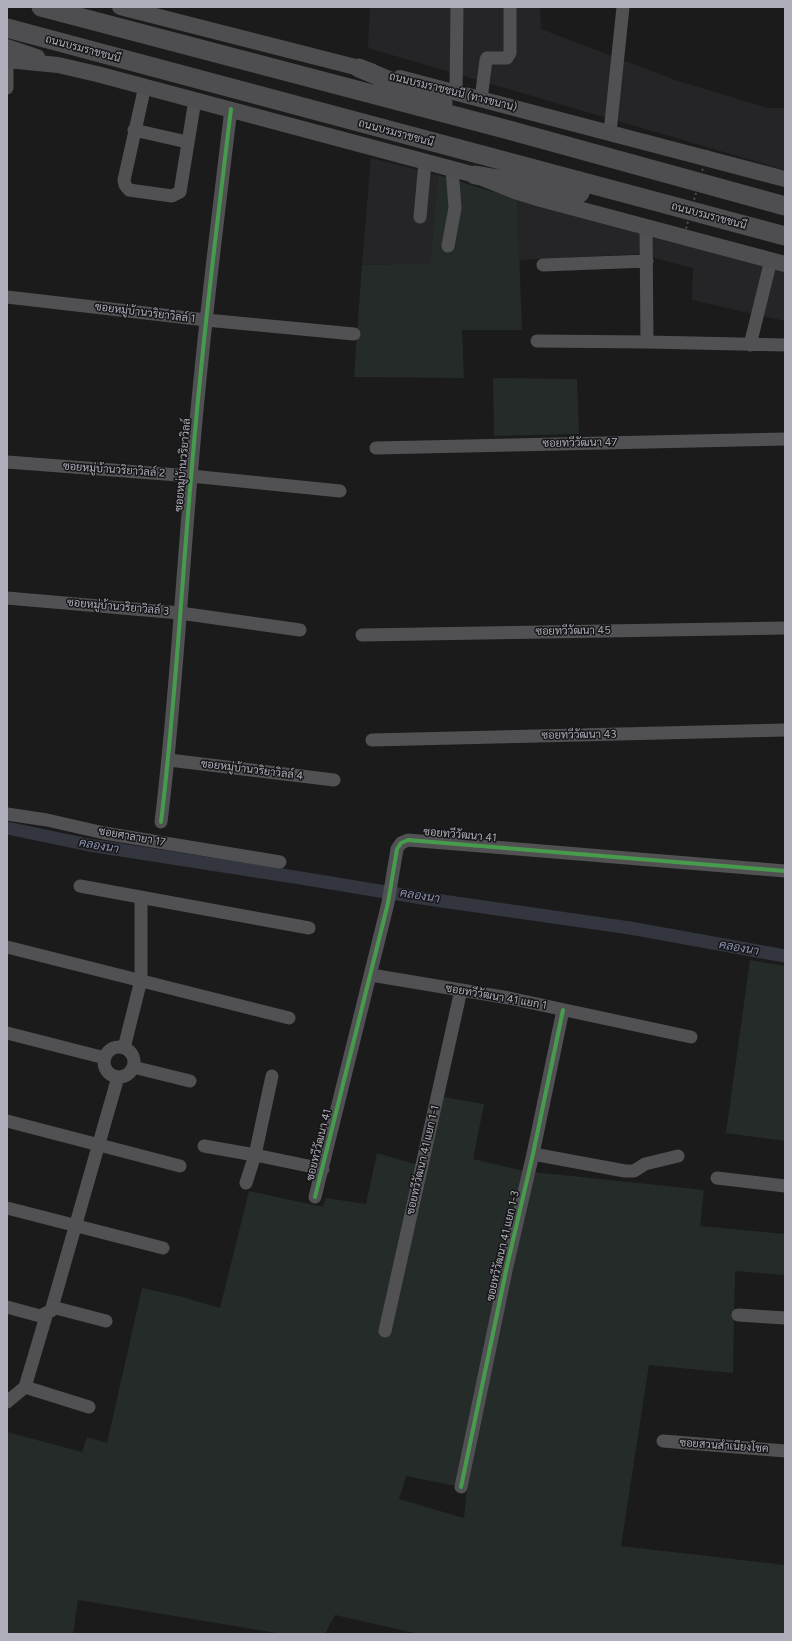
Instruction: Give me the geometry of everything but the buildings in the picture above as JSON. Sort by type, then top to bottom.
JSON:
[{"type":"highway","points":[[41,7],[785,206]]},
{"type":"highway","name":"ถนนบรมราชชนนี","points":[[7,28],[785,236]]},
{"type":"highway","points":[[360,68],[505,130]]},
{"type":"highway","points":[[475,175],[702,214]]},
{"type":"main road","name":"ถนนบรมราชชนนี (ทางขนาน)","points":[[120,7],[610,132],[785,179]]},
{"type":"main road","points":[[7,47],[58,65]]},
{"type":"main road","name":"ถนนบรมราชชนนี","points":[[7,60],[58,65],[145,86],[475,175]]},
{"type":"main road","points":[[475,175],[515,191],[646,228],[778,262]]},
{"type":"street","points":[[456,93],[457,7]]},
{"type":"street","points":[[481,99],[487,58],[507,58],[510,53],[510,7]]},
{"type":"street","points":[[610,132],[623,7]]},
{"type":"street","points":[[7,60],[7,88]]},
{"type":"street","points":[[145,86],[124,180],[125,185],[129,190],[172,196],[180,192],[195,100]]},
{"type":"street","name":"ซอยหมู่บ้านวริยาวิลล์","points":[[162,822],[169,760],[191,476],[206,320],[231,109]]},
{"type":"street","points":[[134,130],[187,142]]},
{"type":"street","points":[[420,217],[425,162]]},
{"type":"street","points":[[448,246],[455,208],[452,169]]},
{"type":"street","points":[[646,228],[647,342]]},
{"type":"street","points":[[543,265],[646,261]]},
{"type":"street","points":[[750,345],[778,262]]},
{"type":"street","name":"ซอยหมู่บ้านวริยาวิลล์ 1","points":[[7,297],[206,320],[354,334]]},
{"type":"street","points":[[537,341],[750,345],[785,344]]},
{"type":"street","name":"ซอยทวีวัฒนา 47","points":[[376,448],[785,439]]},
{"type":"street","name":"ซอยหมู่บ้านวริยาวิลล์ 2","points":[[7,462],[191,476],[340,491]]},
{"type":"street","name":"ซอยหมู่บ้านวริยาวิลล์ 3","points":[[7,598],[180,613],[300,630]]},
{"type":"street","name":"ซอยทวีวัฒนา 45","points":[[362,635],[785,628]]},
{"type":"street","name":"ซอยทวีวัฒนา 43","points":[[372,740],[785,730]]},
{"type":"street","name":"ซอยหมู่บ้านวริยาวิลล์ 4","points":[[169,760],[334,780]]},
{"type":"street","name":"ซอยศาลายา 17","points":[[7,814],[47,820],[104,833],[280,862]]},
{"type":"street","name":"ซอยทวีวัฒนา 41","points":[[316,1197],[388,903],[397,849],[401,844],[408,840],[785,871]]},
{"type":"street","points":[[80,886],[309,928]]},
{"type":"street","points":[[124,1048],[141,980],[141,897]]},
{"type":"street","points":[[7,946],[289,1018]]},
{"type":"street","name":"ซอยทวีวัฒนา 41 แยก 1","points":[[371,975],[510,998],[691,1037]]},
{"type":"street","name":"ซอยทวีวัฒนา 41 แยก 1-1","points":[[385,1330],[461,990]]},
{"type":"street","name":"ซอยทวีวัฒนา 41 แยก 1-3","points":[[461,1487],[507,1266],[534,1154],[563,1010]]},
{"type":"street","points":[[7,1033],[105,1058]]},
{"type":"street","points":[[115,1048],[124,1048],[131,1054],[134,1067],[128,1074],[118,1077],[113,1075],[106,1068],[105,1058],[107,1054],[115,1048]]},
{"type":"street","points":[[134,1067],[190,1081]]},
{"type":"street","points":[[246,1183],[255,1155],[272,1076]]},
{"type":"street","points":[[7,1402],[25,1388],[49,1312],[118,1077]]},
{"type":"street","points":[[7,1121],[180,1166]]},
{"type":"street","points":[[204,1146],[323,1169]]},
{"type":"street","points":[[534,1154],[625,1171],[634,1171],[645,1164],[678,1156]]},
{"type":"street","points":[[717,1178],[785,1186]]},
{"type":"street","points":[[7,1208],[163,1248]]},
{"type":"street","points":[[7,1307],[40,1316],[56,1308],[106,1321]]},
{"type":"street","points":[[738,1315],[785,1318]]},
{"type":"street","points":[[25,1388],[89,1407]]},
{"type":"street","name":"ซอยสวนสำเนียงโชค","points":[[663,1441],[785,1451]]},
{"type":"path","points":[[682,243],[708,150]]},
{"type":"shaded area","points":[[370,7],[540,7],[541,29],[678,81],[768,108],[785,108],[785,170],[368,48]]},
{"type":"shaded area","points":[[371,158],[438,175],[430,263],[362,265]]},
{"type":"shaded area","points":[[438,175],[517,199],[522,330],[462,330],[464,378],[354,377],[362,265],[430,263]]},
{"type":"shaded area","points":[[517,199],[785,272],[785,321],[692,300],[693,268],[639,254],[519,260]]},
{"type":"shaded area","points":[[493,378],[577,379],[579,434],[494,436]]},
{"type":"shaded area","points":[[750,960],[785,966],[785,1141],[726,1133]]},
{"type":"shaded area","points":[[443,1097],[484,1104],[473,1159],[524,1171],[704,1190],[700,1226],[785,1234],[785,1275],[735,1271],[733,1373],[649,1365],[621,1546],[785,1565],[785,1634],[419,1634],[335,1615],[325,1634],[282,1634],[78,1600],[73,1634],[7,1634],[7,1432],[82,1452],[87,1437],[107,1443],[142,1288],[179,1296],[220,1308],[249,1191],[323,1207],[326,1198],[366,1204],[377,1153],[427,1169]],"holes":[[[406,1476],[456,1486],[467,1490],[464,1518],[399,1499]]]},
{"type":"waterway","name":"คลองนา","points":[[7,828],[89,845],[428,899],[630,928],[785,956]]},
{"type":"cycle path","points":[[161,822],[174,693],[199,386],[231,109]]},
{"type":"cycle path","points":[[315,1197],[388,903],[397,849],[401,843],[408,840],[785,871]]},
{"type":"cycle path","points":[[461,1487],[507,1266],[533,1154],[563,1010]]}]
